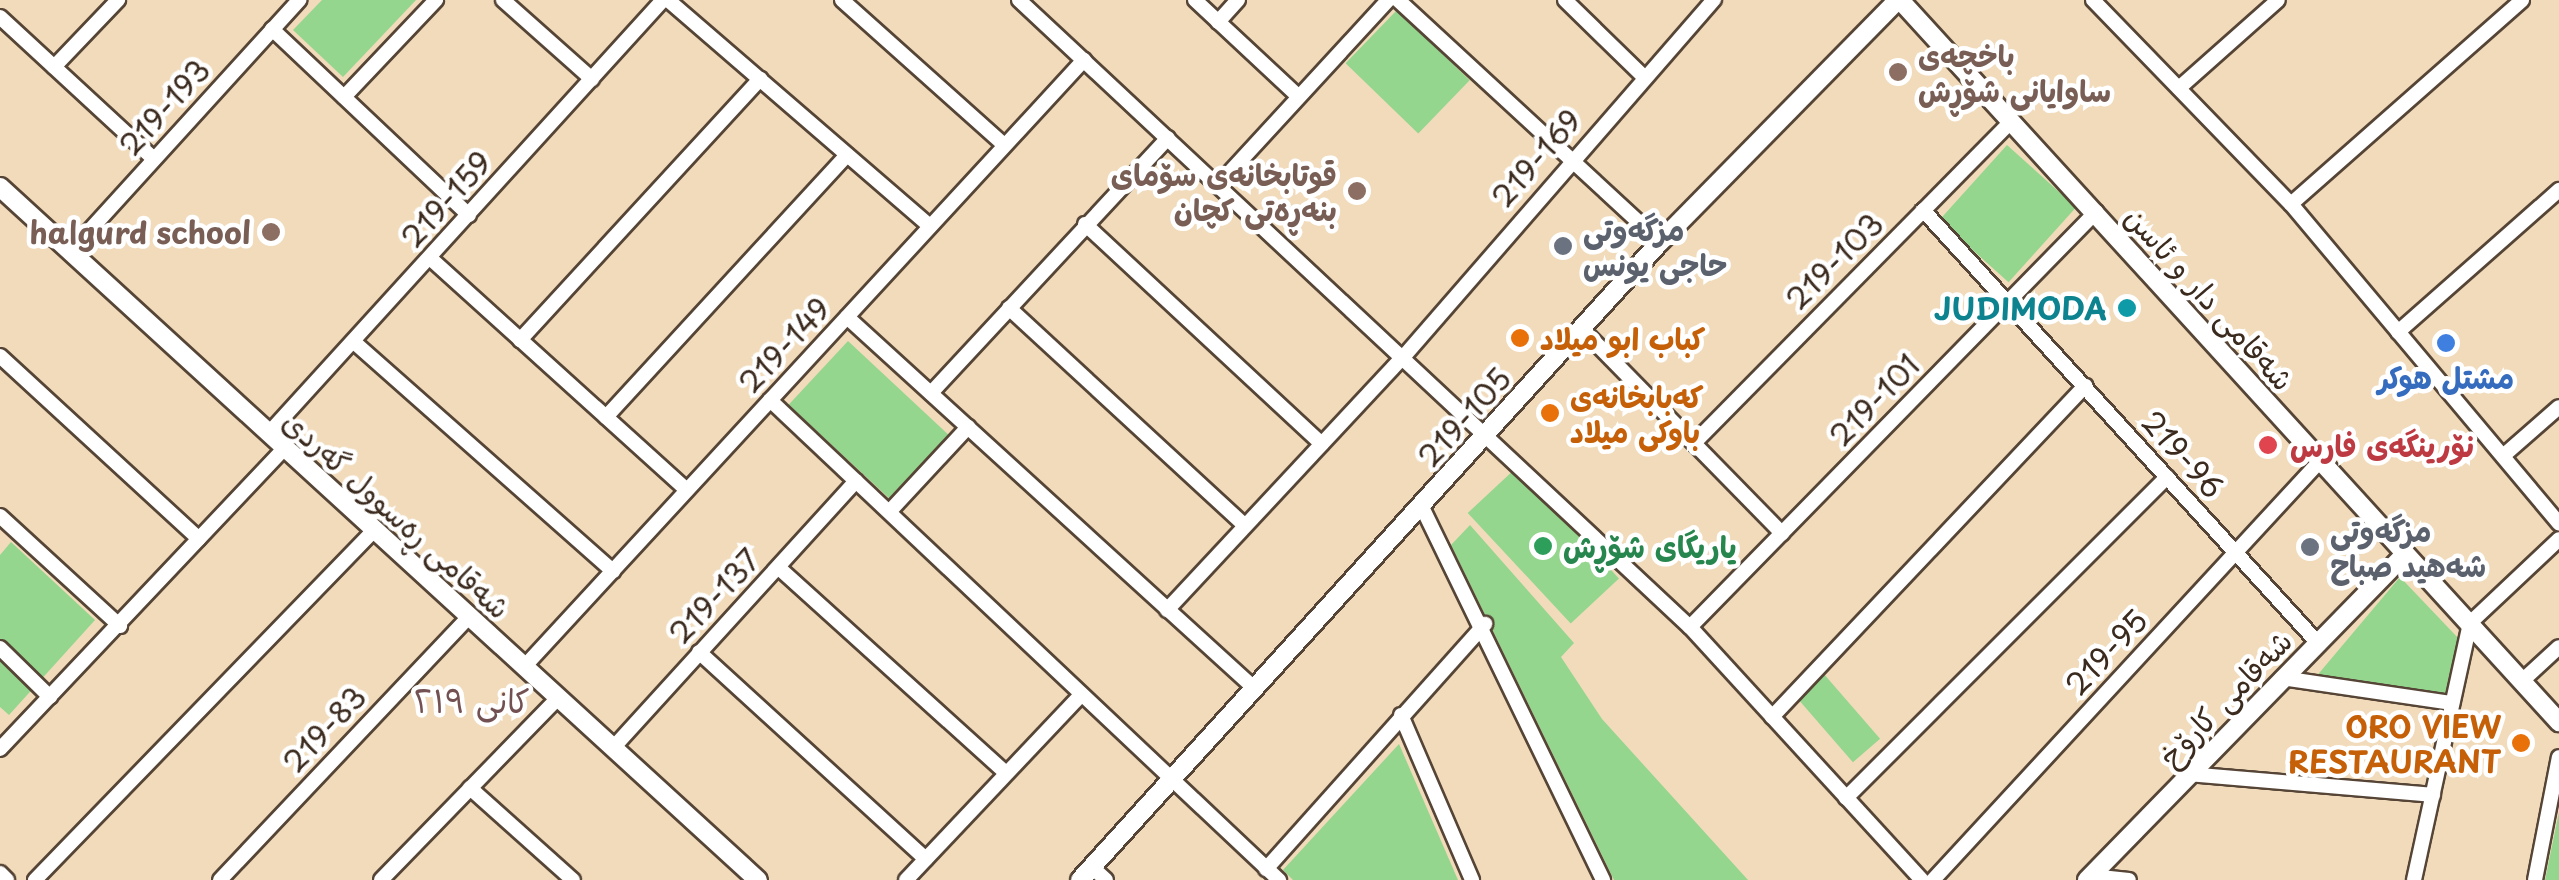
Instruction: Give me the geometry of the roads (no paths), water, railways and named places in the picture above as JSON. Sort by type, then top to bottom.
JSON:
[{"type":"street","points":[[54,67],[118,0]]},
{"type":"street","name":"219-193","points":[[70,252],[298,0]]},
{"type":"street","points":[[344,96],[436,0]]},
{"type":"street","points":[[502,0],[592,79]]},
{"type":"street","points":[[666,0],[930,226]]},
{"type":"street","name":"219-159","points":[[268,434],[666,0]]},
{"type":"street","points":[[842,0],[1004,145]]},
{"type":"street","points":[[1019,0],[1404,355],[1690,627],[1922,880]]},
{"type":"street","points":[[1195,0],[1300,97]]},
{"type":"street","points":[[1218,22],[1238,0]]},
{"type":"street","points":[[1219,184],[1388,0]]},
{"type":"street","points":[[1398,0],[1660,242]]},
{"type":"street","points":[[1566,0],[1644,76]]},
{"type":"street","name":"219-169","points":[[1167,610],[1404,355],[1570,158],[1714,0]]},
{"type":"street","name":"شەقامی دار و ئاسن","points":[[1899,0],[2559,722]]},
{"type":"street","name":"219-105","points":[[1093,876],[1254,688],[1660,242],[1899,0]]},
{"type":"street","points":[[2093,0],[2291,204],[2559,523]]},
{"type":"street","points":[[2179,88],[2278,0]]},
{"type":"street","points":[[2291,204],[2522,0]]},
{"type":"street","points":[[0,17],[154,159]]},
{"type":"street","points":[[272,29],[469,215]]},
{"type":"street","name":"219-149","points":[[524,667],[1084,60]]},
{"type":"street","points":[[520,340],[760,80]]},
{"type":"street","name":"219-103","points":[[1696,441],[2012,120]]},
{"type":"street","points":[[930,393],[1168,138]]},
{"type":"street","points":[[606,417],[847,155]]},
{"type":"street","points":[[2398,332],[2559,190]]},
{"type":"street","name":"شەقامی ڕەسوول گەردی","points":[[2,192],[758,880]]},
{"type":"street","name":"219-96","points":[[1923,210],[2317,642]]},
{"type":"street","name":"219-101","points":[[1690,627],[2096,212]]},
{"type":"street","points":[[1085,224],[1322,444]]},
{"type":"street","points":[[430,258],[688,490]]},
{"type":"street","points":[[1010,308],[1244,526]]},
{"type":"street","points":[[848,318],[1254,688]]},
{"type":"street","points":[[1582,329],[1782,533]]},
{"type":"street","points":[[354,342],[614,570]]},
{"type":"street","points":[[0,356],[198,539]]},
{"type":"street","points":[[1772,717],[2085,386]]},
{"type":"street","points":[[770,400],[1170,782],[1279,880]]},
{"type":"street","points":[[2503,456],[2559,407]]},
{"type":"street","points":[[890,512],[968,427]]},
{"type":"street","points":[[0,749],[285,448]]},
{"type":"street","name":"219-95","points":[[1932,880],[2320,461]]},
{"type":"street","points":[[1846,798],[2167,477]]},
{"type":"street","name":"219-137","points":[[613,748],[856,481]]},
{"type":"street","points":[[1421,505],[1486,624],[1603,880]]},
{"type":"street","points":[[4,527],[120,626]]},
{"type":"street","points":[[35,880],[374,530]]},
{"type":"street","points":[[2414,880],[2470,623],[2559,539]]},
{"type":"street","name":"شەقامی کارۆخ","points":[[2089,878],[2404,555]]},
{"type":"street","points":[[779,568],[1006,773]]},
{"type":"street","name":"219-83","points":[[220,880],[469,617]]},
{"type":"street","points":[[1266,868],[1486,624]]},
{"type":"street","points":[[2522,681],[2559,647]]},
{"type":"street","points":[[0,648],[50,697]]},
{"type":"street","points":[[699,652],[926,858]]},
{"type":"street","points":[[2282,678],[2452,704]]},
{"type":"street","points":[[906,880],[1080,695]]},
{"type":"street","points":[[391,877],[558,698]]},
{"type":"street","points":[[1401,715],[1472,880]]},
{"type":"street","points":[[2535,880],[2559,757]]},
{"type":"street","points":[[2189,774],[2433,795]]},
{"type":"street","points":[[470,788],[573,880]]},
{"type":"street","points":[[0,874],[8,880]]},
{"type":"street","points":[[2089,878],[2129,880]]},
{"type":"place","name":"باخچەی ساوایانی شۆڕش","points":[[1898,72]]},
{"type":"place","name":"قوتابخانەی سۆمای بنەڕەتی کچان","points":[[1357,191]]},
{"type":"place","name":"halgurd school","points":[[271,232]]},
{"type":"place","name":"مزگەوتی حاجی یونس","points":[[1563,246]]},
{"type":"place","name":"JUDIMODA","points":[[2127,308]]},
{"type":"place","name":"کباب ابو میلاد","points":[[1520,338]]},
{"type":"place","name":"مشتل هوكر","points":[[2446,343]]},
{"type":"place","name":"کەبابخانەی باوکی میلاد","points":[[1550,413]]},
{"type":"place","name":"نۆرینگەی فارس","points":[[2268,445]]},
{"type":"place","name":"یاریگای شۆڕش","points":[[1543,546]]},
{"type":"place","name":"مزگه‌وتی شه‌هید صباح","points":[[2310,547]]},
{"type":"place","name":"ORO VIEW RESTAURANT","points":[[2521,743]]},
{"type":"district","name":"کانی ٢١٩","points":[[472,700]]}]
